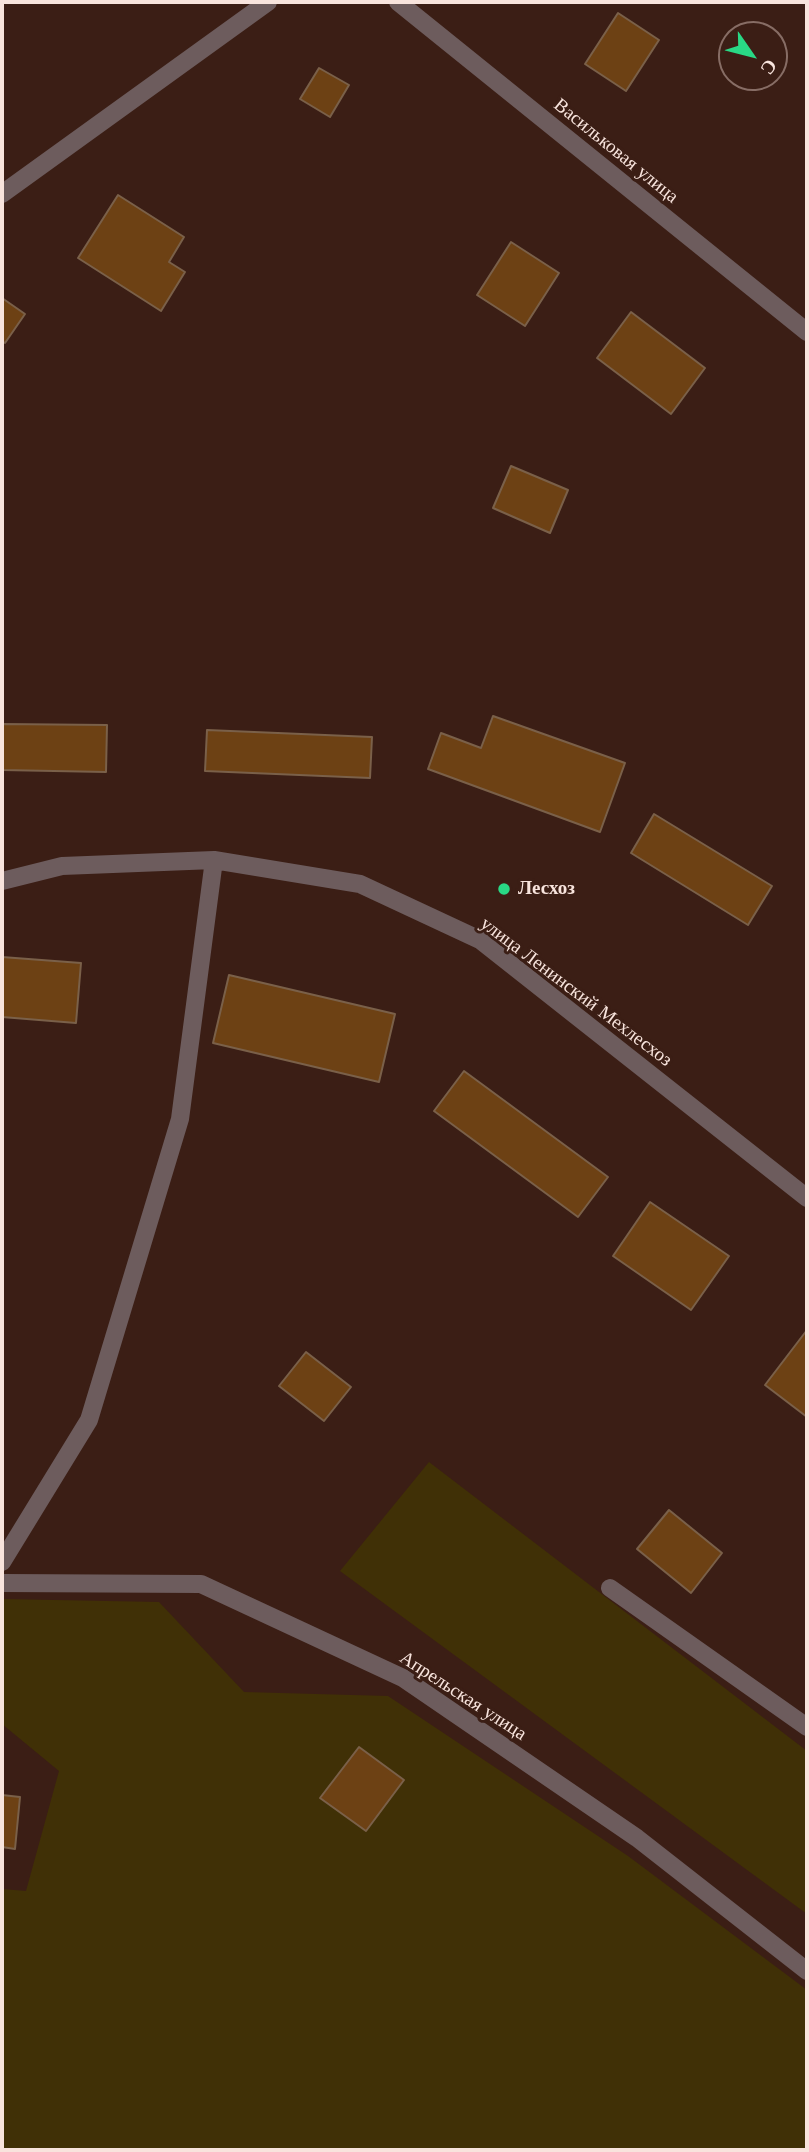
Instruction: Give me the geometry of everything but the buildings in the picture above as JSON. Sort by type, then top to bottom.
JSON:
[{"type":"street","points":[[2,194],[268,2]]},
{"type":"street","name":"Васильковая улица","points":[[398,2],[807,332]]},
{"type":"street","points":[[2,1562],[89,1420],[180,1119],[214,860]]},
{"type":"street","name":"улица Ленинский Мехлесхоз","points":[[2,881],[62,866],[214,860],[360,884],[480,940],[807,1198]]},
{"type":"street","name":"Апрельская улица","points":[[2,1583],[201,1584],[403,1678],[637,1838],[807,1971]]},
{"type":"street","points":[[610,1588],[807,1727]]},
{"type":"shaded area","points":[[429,1462],[807,1751],[807,1914],[340,1571]]},
{"type":"shaded area","points":[[2,1599],[159,1602],[244,1692],[388,1696],[628,1856],[807,1990],[807,2150],[2,2150],[2,1889],[26,1891],[59,1771],[2,1724]]},
{"type":"place","name":"Лесхоз","points":[[504,889]]}]
